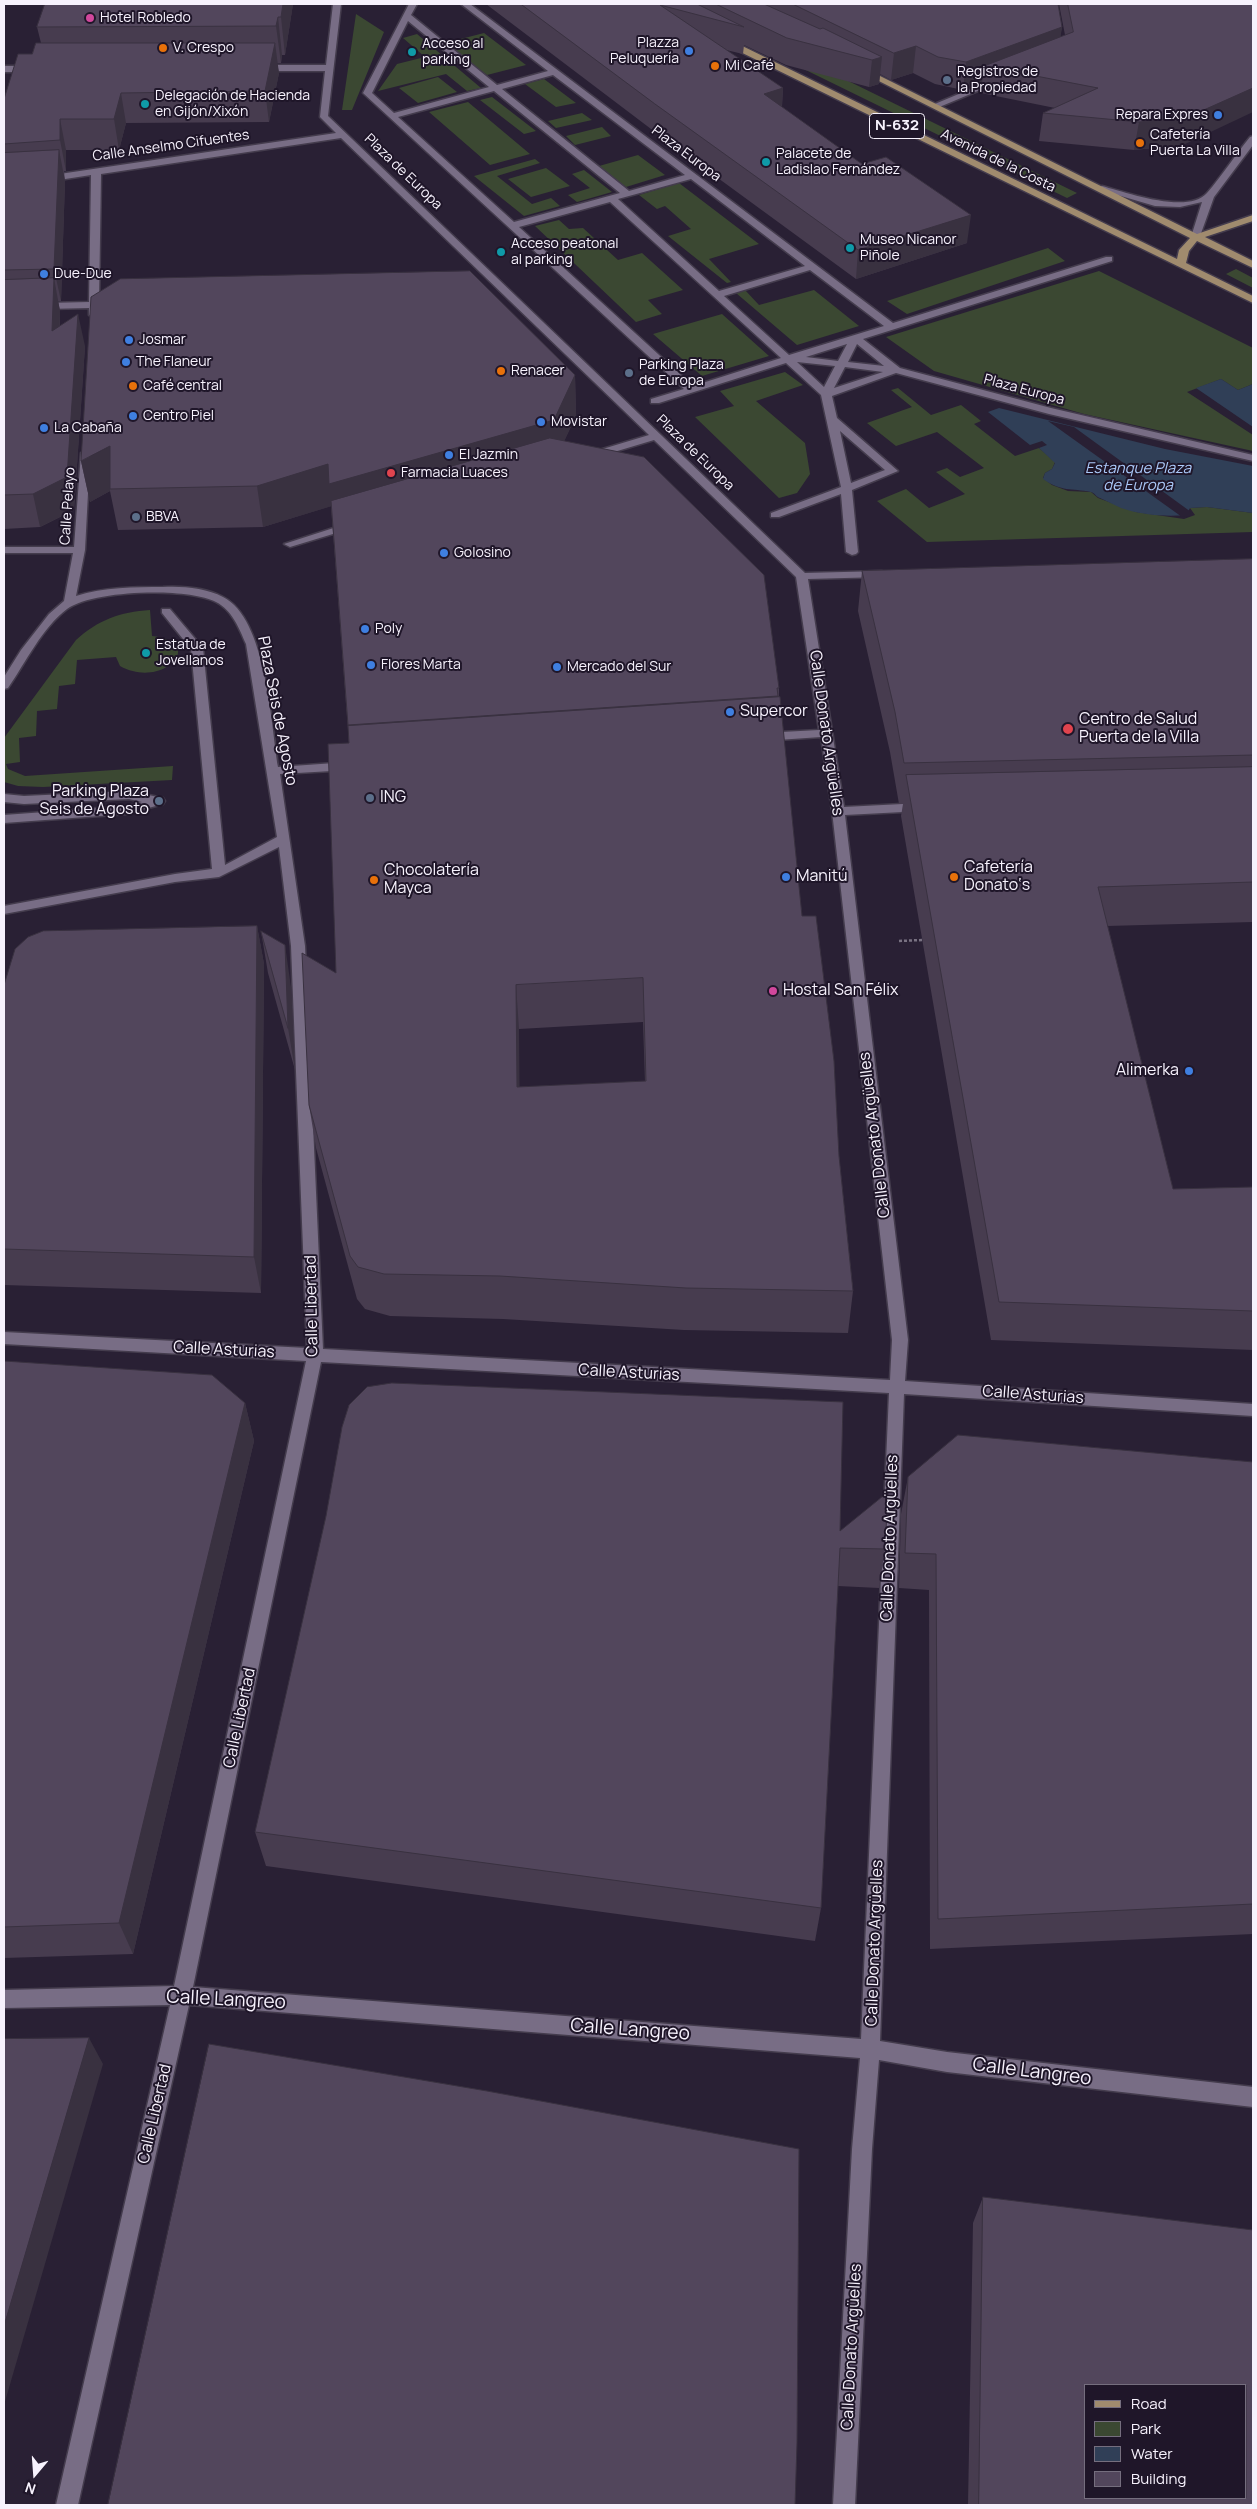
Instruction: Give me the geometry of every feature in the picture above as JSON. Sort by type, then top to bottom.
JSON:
[{"type":"main road","name":"Avenida de la Costa","points":[[713,35],[1253,300]]},
{"type":"main road","name":"Avenida de la Costa","points":[[857,68],[1102,188],[1253,265]]},
{"type":"main road","points":[[1181,265],[1184,250],[1196,237],[1253,218]]},
{"type":"street","name":"Plaza de Europa","points":[[337,4],[324,117],[802,576]]},
{"type":"street","points":[[413,4],[367,93],[690,390]]},
{"type":"street","name":"Plaza Europa","points":[[465,4],[890,326]]},
{"type":"street","points":[[407,16],[627,194]]},
{"type":"street","points":[[250,68],[330,68]]},
{"type":"street","points":[[4,69],[44,69]]},
{"type":"street","name":"Plaza de Europa","points":[[391,116],[554,72]]},
{"type":"street","points":[[934,106],[1009,77]]},
{"type":"street","name":"Calle Anselmo Cifuentes","points":[[4,180],[46,179],[96,170],[343,135]]},
{"type":"street","points":[[1196,237],[1198,219],[1208,197],[1253,139]]},
{"type":"street","points":[[94,323],[96,170]]},
{"type":"street","points":[[511,226],[692,176]]},
{"type":"street","points":[[1102,188],[1166,206],[1181,206],[1208,197]]},
{"type":"street","points":[[611,198],[826,394],[845,473],[852,552]]},
{"type":"street","name":"Plaza de Europa","points":[[655,401],[787,358],[1109,259]]},
{"type":"street","points":[[718,295],[812,267]]},
{"type":"street","points":[[491,296],[510,296]]},
{"type":"street","points":[[4,307],[120,305]]},
{"type":"street","points":[[826,394],[855,338],[896,370]]},
{"type":"street","name":"Plaza Europa","points":[[787,358],[896,370],[1049,412],[1253,458]]},
{"type":"street","points":[[826,394],[896,370]]},
{"type":"street","points":[[775,515],[893,471],[832,418]]},
{"type":"street","points":[[576,460],[656,436]]},
{"type":"street","name":"Calle Pelayo","points":[[69,603],[79,550],[86,442]]},
{"type":"street","points":[[290,544],[366,521]]},
{"type":"street","points":[[4,550],[79,550]]},
{"type":"street","points":[[802,576],[890,573]]},
{"type":"street","name":"Calle Donato Argüelles","points":[[802,576],[838,811],[900,1340],[896,1387],[870,2049],[862,2148],[844,2505]]},
{"type":"street","name":"Plaza Seis de Agosto","points":[[4,685],[44,626],[69,603],[114,591],[195,592],[219,599],[240,617],[252,644],[284,839],[290,947]]},
{"type":"street","points":[[166,610],[197,648],[219,873]]},
{"type":"street","points":[[749,738],[827,733]]},
{"type":"street","points":[[272,771],[364,765]]},
{"type":"street","points":[[4,798],[24,800],[129,795],[159,801],[126,810],[4,818]]},
{"type":"street","points":[[838,811],[936,807]]},
{"type":"street","points":[[4,911],[175,878],[219,873],[284,839]]},
{"type":"street","name":"Calle Libertad","points":[[67,2505],[182,1995],[315,1355],[290,947]]},
{"type":"street","name":"Calle Asturias","points":[[4,1338],[896,1387],[1253,1410]]},
{"type":"street","name":"Calle Langreo","points":[[4,1999],[182,1995],[870,2049],[948,2062],[1253,2097]]},
{"type":"path","points":[[899,941],[922,940]]},
{"type":"green space","points":[[671,4],[691,4],[1077,193],[1067,198]]},
{"type":"green space","points":[[356,14],[384,32],[352,110],[342,110]]},
{"type":"green space","points":[[484,33],[526,65],[487,75],[445,43]]},
{"type":"green space","points":[[417,34],[481,88],[467,91],[446,74],[378,91],[397,64],[425,57],[403,38]]},
{"type":"green space","points":[[438,77],[457,92],[418,103],[399,88]]},
{"type":"green space","points":[[544,79],[576,103],[556,107],[525,84]]},
{"type":"green space","points":[[492,97],[536,131],[524,134],[480,100]]},
{"type":"green space","points":[[468,102],[530,154],[490,165],[429,112]]},
{"type":"green space","points":[[582,113],[592,120],[556,128],[548,121]]},
{"type":"green space","points":[[602,127],[611,136],[575,145],[566,136]]},
{"type":"green space","points":[[638,155],[665,175],[626,187],[599,166]]},
{"type":"green space","points":[[535,159],[540,163],[497,176],[532,204],[551,198],[560,206],[524,216],[474,176]]},
{"type":"green space","points":[[546,168],[570,186],[531,197],[508,179]]},
{"type":"green space","points":[[584,170],[612,192],[577,202],[568,195],[590,188],[572,174]]},
{"type":"green space","points":[[679,183],[759,244],[709,259],[731,282],[727,283],[668,236],[691,229],[665,206],[657,209],[639,195]]},
{"type":"green space","points":[[559,220],[569,229],[583,228],[618,260],[642,253],[683,290],[648,300],[662,314],[636,322],[535,226]]},
{"type":"green space","points":[[1048,248],[1065,261],[907,314],[887,301]]},
{"type":"green space","points":[[1236,269],[1253,278],[1253,288],[1226,274]]},
{"type":"green space","points":[[1099,271],[1253,348],[1253,384],[1238,390],[1221,379],[1187,392],[1253,435],[1253,451],[1084,414],[934,371],[886,337]]},
{"type":"green space","points":[[745,290],[759,305],[814,290],[859,326],[797,345],[736,293]]},
{"type":"green space","points":[[722,314],[769,356],[702,376],[653,334]]},
{"type":"green space","points":[[785,372],[803,385],[756,401],[805,443],[810,474],[797,493],[779,498],[695,417],[734,406],[720,391]]},
{"type":"green space","points":[[898,388],[931,415],[961,405],[981,421],[974,424],[1015,456],[1039,448],[1055,462],[1052,469],[1045,473],[1043,478],[1052,485],[1068,491],[1091,492],[1098,498],[1136,512],[1184,519],[1195,515],[1190,508],[1207,507],[1253,513],[1253,532],[927,542],[877,501],[906,489],[929,508],[965,494],[936,472],[947,468],[960,477],[984,468],[937,432],[896,446],[867,423],[912,407],[891,390]]},
{"type":"green space","points":[[150,610],[152,636],[168,640],[177,647],[178,654],[173,662],[164,669],[151,672],[136,672],[120,666],[116,657],[77,660],[75,684],[59,686],[57,709],[37,711],[36,736],[19,738],[20,762],[6,764],[8,769],[25,776],[173,766],[172,780],[43,787],[18,786],[4,782],[4,738],[76,640],[93,627],[110,618]]},
{"type":"water","points":[[1221,379],[1238,390],[1253,384],[1253,427],[1196,388]]},
{"type":"water","name":"Estanque Plaza de Europa","points":[[999,408],[1165,449],[1253,466],[1253,513],[1207,507],[1190,508],[1186,515],[1162,516],[1145,514],[1121,508],[1091,492],[1056,486],[1043,479],[1045,473],[1052,469],[1055,463],[1039,448],[1047,445],[1042,441],[1030,445],[988,412]]},
{"type":"pier","points":[[1048,421],[1074,427],[1191,512],[1189,516],[1182,517]]},
{"type":"building","points":[[45,4],[283,4],[281,17],[278,17],[276,26],[37,27]]},
{"type":"building","points":[[521,4],[697,4],[744,27],[660,5],[783,88],[764,94],[862,164],[886,157],[971,215],[858,250],[655,104]]},
{"type":"building","points":[[716,4],[764,4],[820,29],[823,28],[882,57],[872,60],[787,38]]},
{"type":"building","points":[[793,4],[1058,4],[1062,27],[966,62],[938,57],[916,46],[894,53]]},
{"type":"building","points":[[1068,4],[1253,4],[1253,88],[1188,117],[1139,122],[1043,113],[1098,88],[984,66],[1073,32]]},
{"type":"building","points":[[36,43],[275,43],[265,91],[121,93],[114,119],[60,119],[60,140],[4,144],[4,99],[18,54],[32,54]]},
{"type":"building","points":[[59,150],[54,269],[4,270],[4,153]]},
{"type":"building","points":[[470,271],[575,375],[554,420],[329,484],[328,464],[257,486],[110,489],[110,446],[81,461],[91,297],[120,279]]},
{"type":"building","points":[[54,278],[52,331],[78,314],[67,477],[33,494],[4,495],[4,280]]},
{"type":"building","name":"Mercado del Sur","points":[[550,438],[644,457],[764,575],[779,688],[777,688],[778,696],[348,725],[331,501]]},
{"type":"building","name":"Centro de Salud Puerta de la Villa","points":[[1253,559],[1253,755],[904,763],[895,712],[862,571]]},
{"type":"building","points":[[780,697],[802,916],[816,916],[834,1061],[839,1156],[853,1291],[686,1288],[500,1276],[384,1274],[358,1267],[350,1256],[309,1105],[302,953],[336,973],[328,744],[349,743],[348,726]],"holes":[[[643,978],[646,1081],[517,1087],[516,985]]]},
{"type":"building","points":[[1253,767],[1253,882],[1098,887],[1173,1189],[1253,1187],[1253,1311],[999,1302],[906,775]]},
{"type":"building","points":[[257,926],[254,1257],[4,1249],[4,985],[15,949],[28,937],[43,931]]},
{"type":"building","points":[[261,931],[285,945],[288,1028]]},
{"type":"building","points":[[4,1361],[212,1375],[245,1403],[119,1923],[4,1927]]},
{"type":"building","points":[[392,1383],[843,1402],[840,1531],[888,1492],[885,1549],[840,1548],[821,1908],[255,1832],[326,1516],[342,1427],[349,1405],[367,1387]]},
{"type":"building","points":[[958,1435],[1253,1462],[1253,1904],[938,1919],[936,1554],[905,1553],[908,1477]]},
{"type":"building","points":[[89,2038],[4,2326],[4,2039]]},
{"type":"building","points":[[209,2044],[487,2091],[799,2149],[795,2505],[108,2505]]},
{"type":"building","points":[[983,2197],[1253,2230],[1253,2505],[979,2505]]},
{"type":"place","name":"Hotel Robledo","points":[[90,18]]},
{"type":"place","name":"V. Crespo","points":[[163,48]]},
{"type":"place","name":"Plazza Peluquería","points":[[689,51]]},
{"type":"place","name":"Acceso al parking","points":[[412,52]]},
{"type":"place","name":"Mi Café","points":[[715,66]]},
{"type":"place","name":"Registros de la Propiedad","points":[[947,80]]},
{"type":"place","name":"Delegación de Hacienda en Gijón/Xixón","points":[[145,104]]},
{"type":"place","name":"Repara Expres","points":[[1218,115]]},
{"type":"place","name":"Cafetería Puerta La Villa","points":[[1140,143]]},
{"type":"place","name":"Palacete de Ladislao Fernández","points":[[766,162]]},
{"type":"place","name":"Museo Nicanor Piñole","points":[[850,248]]},
{"type":"place","name":"Acceso peatonal al parking","points":[[501,252]]},
{"type":"place","name":"Due-Due","points":[[44,274]]},
{"type":"place","name":"Josmar","points":[[129,340]]},
{"type":"place","name":"The Flaneur","points":[[126,362]]},
{"type":"place","name":"Renacer","points":[[501,371]]},
{"type":"place","name":"Parking Plaza de Europa","points":[[629,373]]},
{"type":"place","name":"Café central","points":[[133,386]]},
{"type":"place","name":"Centro Piel","points":[[133,416]]},
{"type":"place","name":"Movistar","points":[[541,422]]},
{"type":"place","name":"La Cabaña","points":[[44,428]]},
{"type":"place","name":"El Jazmin","points":[[449,455]]},
{"type":"place","name":"Farmacia Luaces","points":[[391,473]]},
{"type":"place","name":"BBVA","points":[[136,517]]},
{"type":"place","name":"Golosino","points":[[444,553]]},
{"type":"place","name":"Poly","points":[[365,629]]},
{"type":"place","name":"Estatua de Jovellanos","points":[[146,653]]},
{"type":"place","name":"Flores Marta","points":[[371,665]]},
{"type":"place","name":"Mercado del Sur","points":[[557,667]]},
{"type":"place","name":"Supercor","points":[[730,712]]},
{"type":"place","name":"Centro de Salud Puerta de la Villa","points":[[1068,729]]},
{"type":"place","name":"ING","points":[[370,798]]},
{"type":"place","name":"Parking Plaza Seis de Agosto","points":[[159,801]]},
{"type":"place","name":"Manitú","points":[[786,877]]},
{"type":"place","name":"Cafetería Donato‘s","points":[[954,877]]},
{"type":"place","name":"Chocolatería Mayca","points":[[374,880]]},
{"type":"place","name":"Hostal San Félix","points":[[773,991]]},
{"type":"place","name":"Alimerka","points":[[1189,1071]]}]
